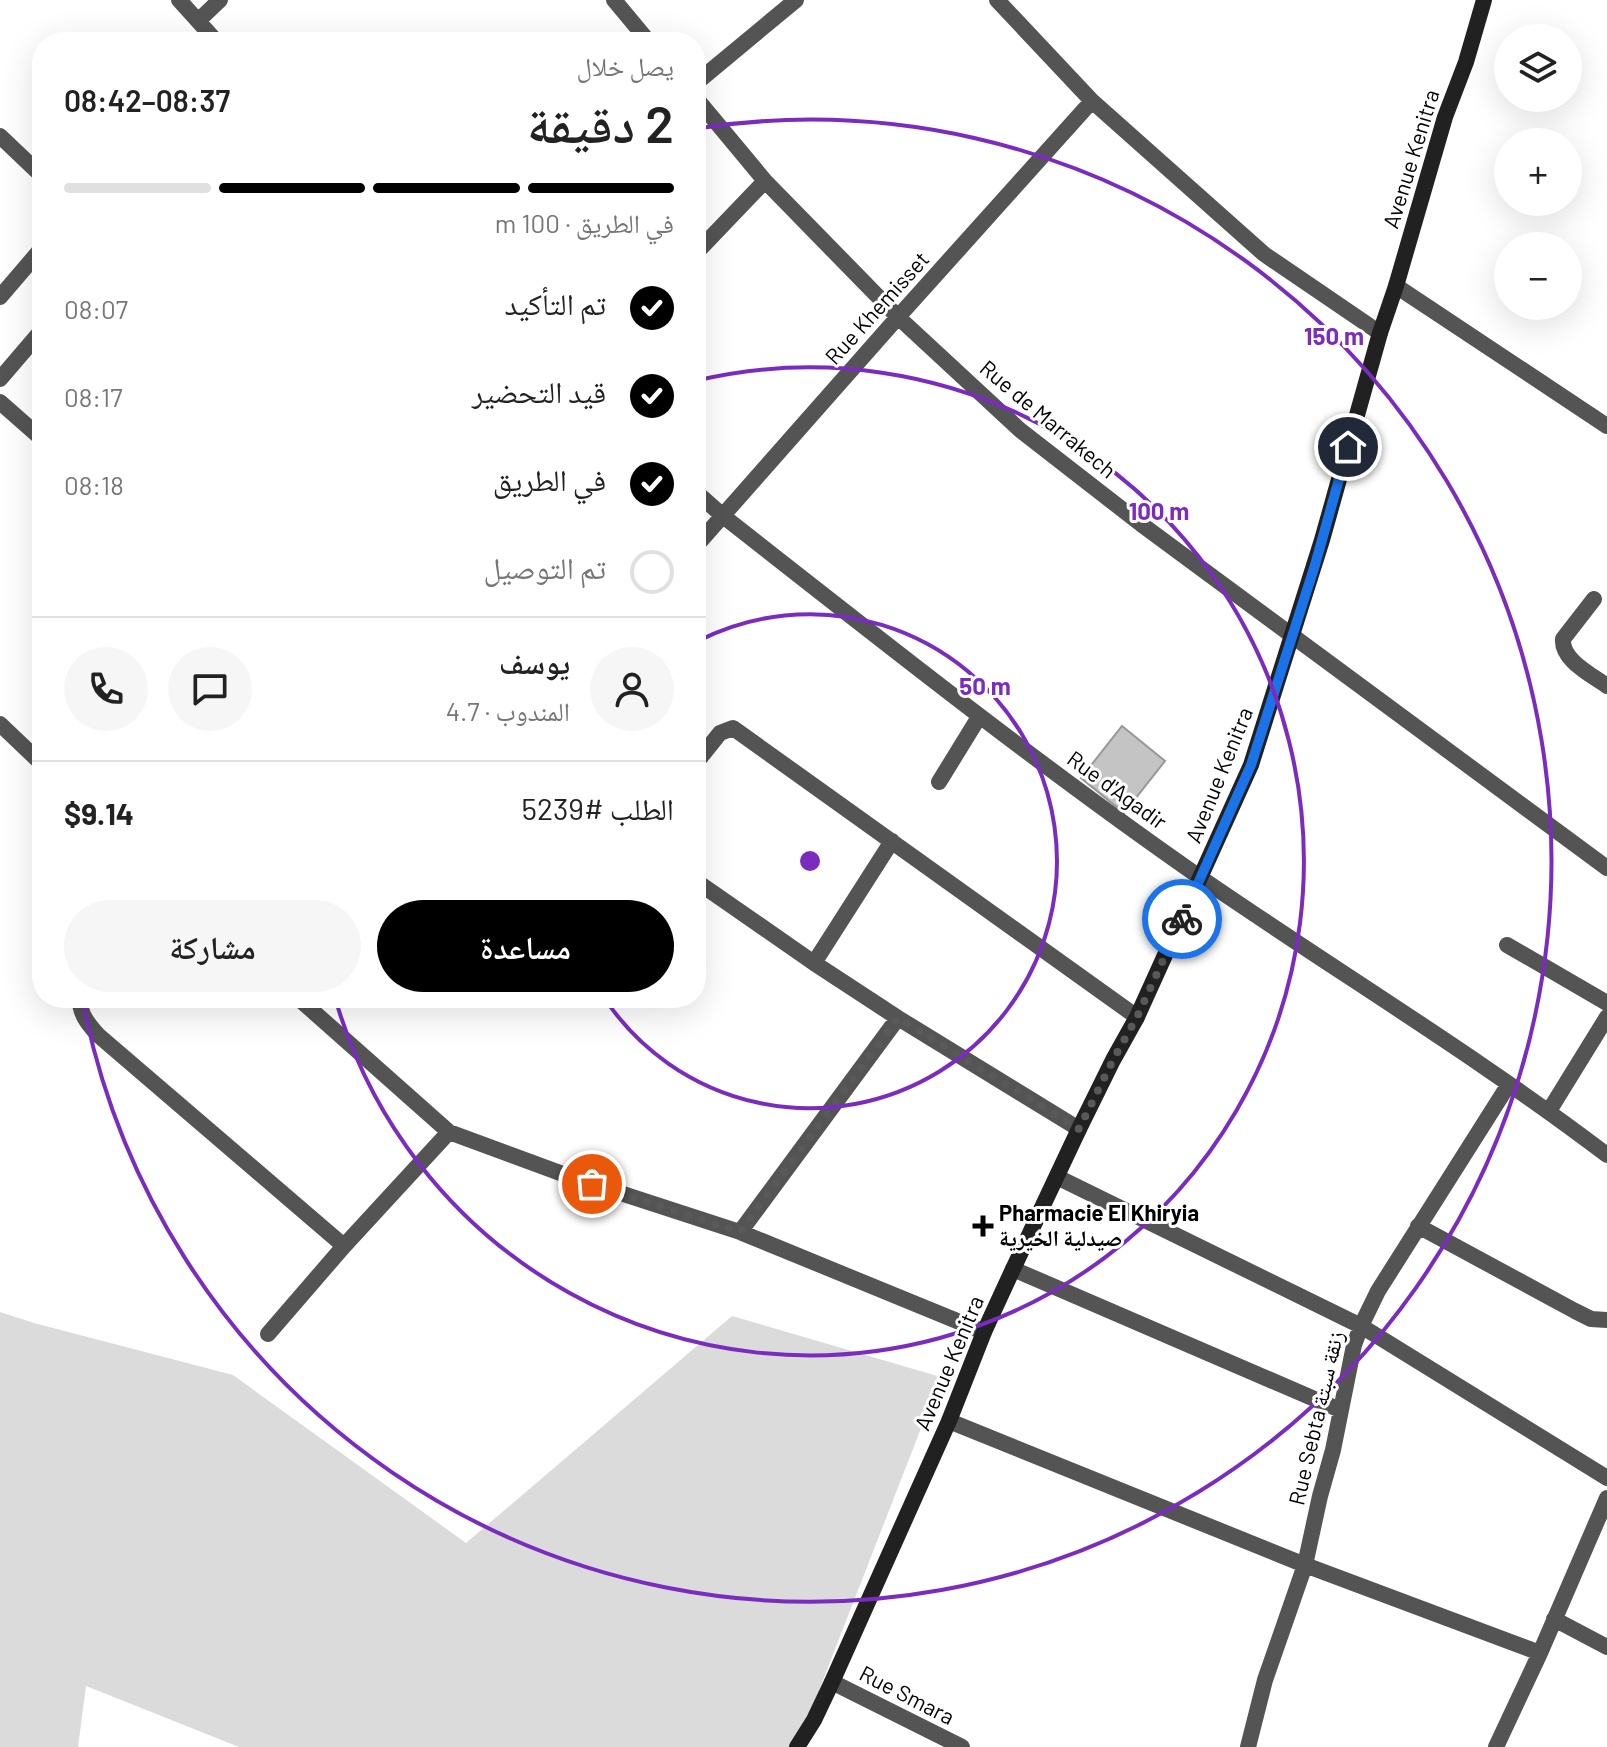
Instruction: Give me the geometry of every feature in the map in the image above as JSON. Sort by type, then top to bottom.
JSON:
[{"type":"street","points":[[179,0],[209,32]]},
{"type":"street","points":[[199,20],[220,0]]},
{"type":"street","points":[[614,0],[641,32]]},
{"type":"street","points":[[706,75],[796,0]]},
{"type":"street","points":[[997,0],[1092,101],[1264,254],[1380,333]]},
{"type":"street","name":"Avenue Kenitra","points":[[797,1747],[832,1682],[1013,1269],[1079,1129],[1137,1017],[1251,765],[1322,540],[1445,117],[1466,62],[1484,0]]},
{"type":"street","name":"Rue Khemisset","points":[[706,535],[1092,101]]},
{"type":"street","name":"Rue de Marrakech","points":[[706,113],[765,181],[898,317],[1020,430],[1292,637],[1607,868]]},
{"type":"street","points":[[0,136],[32,166]]},
{"type":"street","points":[[706,243],[765,181]]},
{"type":"street","points":[[0,297],[32,260]]},
{"type":"street","points":[[1396,286],[1607,426]]},
{"type":"street","points":[[0,379],[32,342]]},
{"type":"street","points":[[0,402],[32,430]]},
{"type":"street","name":"Rue d'Agadir","points":[[706,501],[979,717],[1201,878],[1549,1111],[1607,1155]]},
{"type":"street","points":[[1594,599],[1562,644],[1568,655],[1607,686]]},
{"type":"street","points":[[939,782],[979,717]]},
{"type":"street","points":[[0,724],[32,754]]},
{"type":"street","points":[[706,750],[720,733],[733,728],[1137,1017]]},
{"type":"street","points":[[814,963],[892,841]]},
{"type":"street","points":[[706,888],[898,1018],[1079,1129]]},
{"type":"street","points":[[1507,945],[1607,1003]]},
{"type":"street","points":[[79,1008],[98,1035],[344,1246]]},
{"type":"street","points":[[309,1008],[449,1132],[571,1177],[740,1232],[984,1332]]},
{"type":"street","points":[[1549,1111],[1607,1017]]},
{"type":"street","points":[[740,1232],[898,1018]]},
{"type":"street","name":"Rue Sebta زنقة سبتة","points":[[1248,1747],[1265,1680],[1305,1565],[1333,1450],[1350,1362],[1361,1326],[1378,1291],[1509,1084]]},
{"type":"street","points":[[268,1334],[449,1132]]},
{"type":"street","points":[[1057,1177],[1361,1326],[1607,1478]]},
{"type":"street","points":[[1418,1226],[1591,1319],[1607,1320]]},
{"type":"street","points":[[1013,1269],[1340,1410]]},
{"type":"street","points":[[949,1421],[1305,1565],[1540,1653]]},
{"type":"street","points":[[1496,1747],[1607,1498]]},
{"type":"street","points":[[1554,1619],[1607,1647]]},
{"type":"street","name":"Rue Smara","points":[[832,1682],[962,1747]]},
{"type":"shaded area","points":[[0,1312],[233,1375],[466,1543],[732,1316],[941,1377],[797,1747],[239,1747],[86,1686],[78,1747],[0,1747]]},
{"type":"building","points":[[1122,726],[1165,761],[1124,813],[1081,778]]},
{"type":"way so far","points":[[592,1184],[740,1232],[898,1018],[1079,1129],[1137,1017],[1182,919]]},
{"type":"place","name":"Pharmacie El Khiryia صيدلية الخيرية","points":[[983,1226]]},
{"type":"route","points":[[1182,919],[1251,765],[1315,565],[1348,447]]}]
